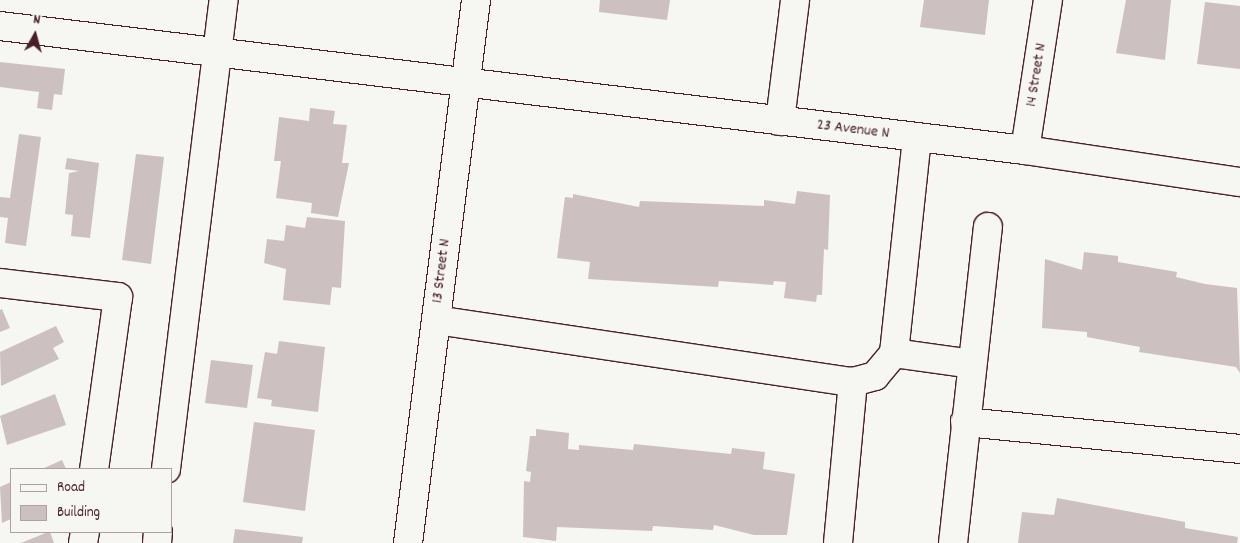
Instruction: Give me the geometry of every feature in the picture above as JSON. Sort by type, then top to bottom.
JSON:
[{"type":"street","points":[[166,468],[224,0]]},
{"type":"street","name":"13 Street N","points":[[408,543],[476,0]]},
{"type":"street","points":[[780,121],[795,0]]},
{"type":"street","name":"14 Street N","points":[[1025,150],[1048,0]]},
{"type":"street","name":"23 Avenue N","points":[[0,26],[465,84],[1025,150],[1240,182]]},
{"type":"street","points":[[436,320],[853,382],[875,376],[894,353],[917,137]]},
{"type":"street","points":[[953,543],[988,227]]},
{"type":"street","points":[[0,283],[118,297],[94,468]]},
{"type":"street","points":[[894,353],[972,364]]},
{"type":"street","points":[[838,543],[853,382]]},
{"type":"street","points":[[965,422],[1240,449]]},
{"type":"building","points":[[600,0],[670,0],[667,20],[599,12]]},
{"type":"building","points":[[924,0],[989,0],[985,35],[920,27]]},
{"type":"building","points":[[1126,0],[1171,0],[1165,60],[1116,53]]},
{"type":"building","points":[[1205,2],[1240,6],[1240,69],[1197,64]]},
{"type":"building","points":[[0,62],[65,69],[62,95],[54,94],[52,110],[37,108],[39,92],[0,87]]},
{"type":"building","points":[[310,108],[335,111],[333,124],[347,125],[342,163],[349,163],[338,217],[311,213],[312,203],[276,198],[281,161],[274,161],[279,117],[309,121]]},
{"type":"building","points":[[19,134],[41,137],[26,246],[5,243],[8,218],[0,217],[0,197],[10,198]]},
{"type":"building","points":[[136,154],[164,157],[151,264],[122,260]]},
{"type":"building","points":[[67,158],[99,163],[90,238],[71,236],[73,215],[65,214],[69,173],[79,171],[65,169]]},
{"type":"building","points":[[797,191],[830,195],[828,250],[824,249],[822,295],[817,295],[816,302],[784,298],[786,282],[774,281],[773,285],[719,281],[718,287],[588,279],[590,262],[557,258],[565,197],[573,198],[573,194],[639,207],[640,201],[764,206],[764,200],[795,204]]},
{"type":"building","points":[[307,217],[345,221],[341,288],[332,287],[330,305],[283,300],[286,269],[264,263],[267,239],[284,241],[286,225],[305,228]]},
{"type":"building","points":[[1084,252],[1118,256],[1118,262],[1177,272],[1176,277],[1205,284],[1237,288],[1240,373],[1236,367],[1139,352],[1140,347],[1087,337],[1087,332],[1042,328],[1045,259],[1082,270]]},
{"type":"building","points":[[2,309],[10,328],[0,332],[0,310]]},
{"type":"building","points":[[56,326],[64,342],[53,348],[59,359],[1,386],[0,352]]},
{"type":"building","points":[[279,341],[325,347],[318,412],[271,406],[272,400],[257,398],[265,352],[277,354]]},
{"type":"building","points":[[211,360],[253,365],[247,408],[205,403]]},
{"type":"building","points":[[55,394],[66,425],[7,445],[0,416]]},
{"type":"building","points":[[254,422],[315,430],[305,511],[243,502]]},
{"type":"building","points":[[536,429],[569,433],[568,449],[579,450],[579,445],[633,450],[634,444],[731,454],[732,448],[765,452],[763,469],[795,474],[787,535],[754,535],[714,525],[713,530],[653,526],[652,531],[557,527],[556,541],[523,537],[524,481],[530,482],[531,472],[526,471],[530,436],[536,436]]},
{"type":"building","points":[[62,460],[66,468],[44,468]]},
{"type":"building","points":[[10,482],[10,519],[2,523],[0,487]]},
{"type":"building","points":[[1057,498],[1185,522],[1185,528],[1238,537],[1237,543],[1018,543],[1022,512],[1054,515]]},
{"type":"building","points":[[235,529],[303,537],[302,543],[233,543]]},
{"type":"building","points":[[46,533],[50,533],[54,543],[21,543]]}]
